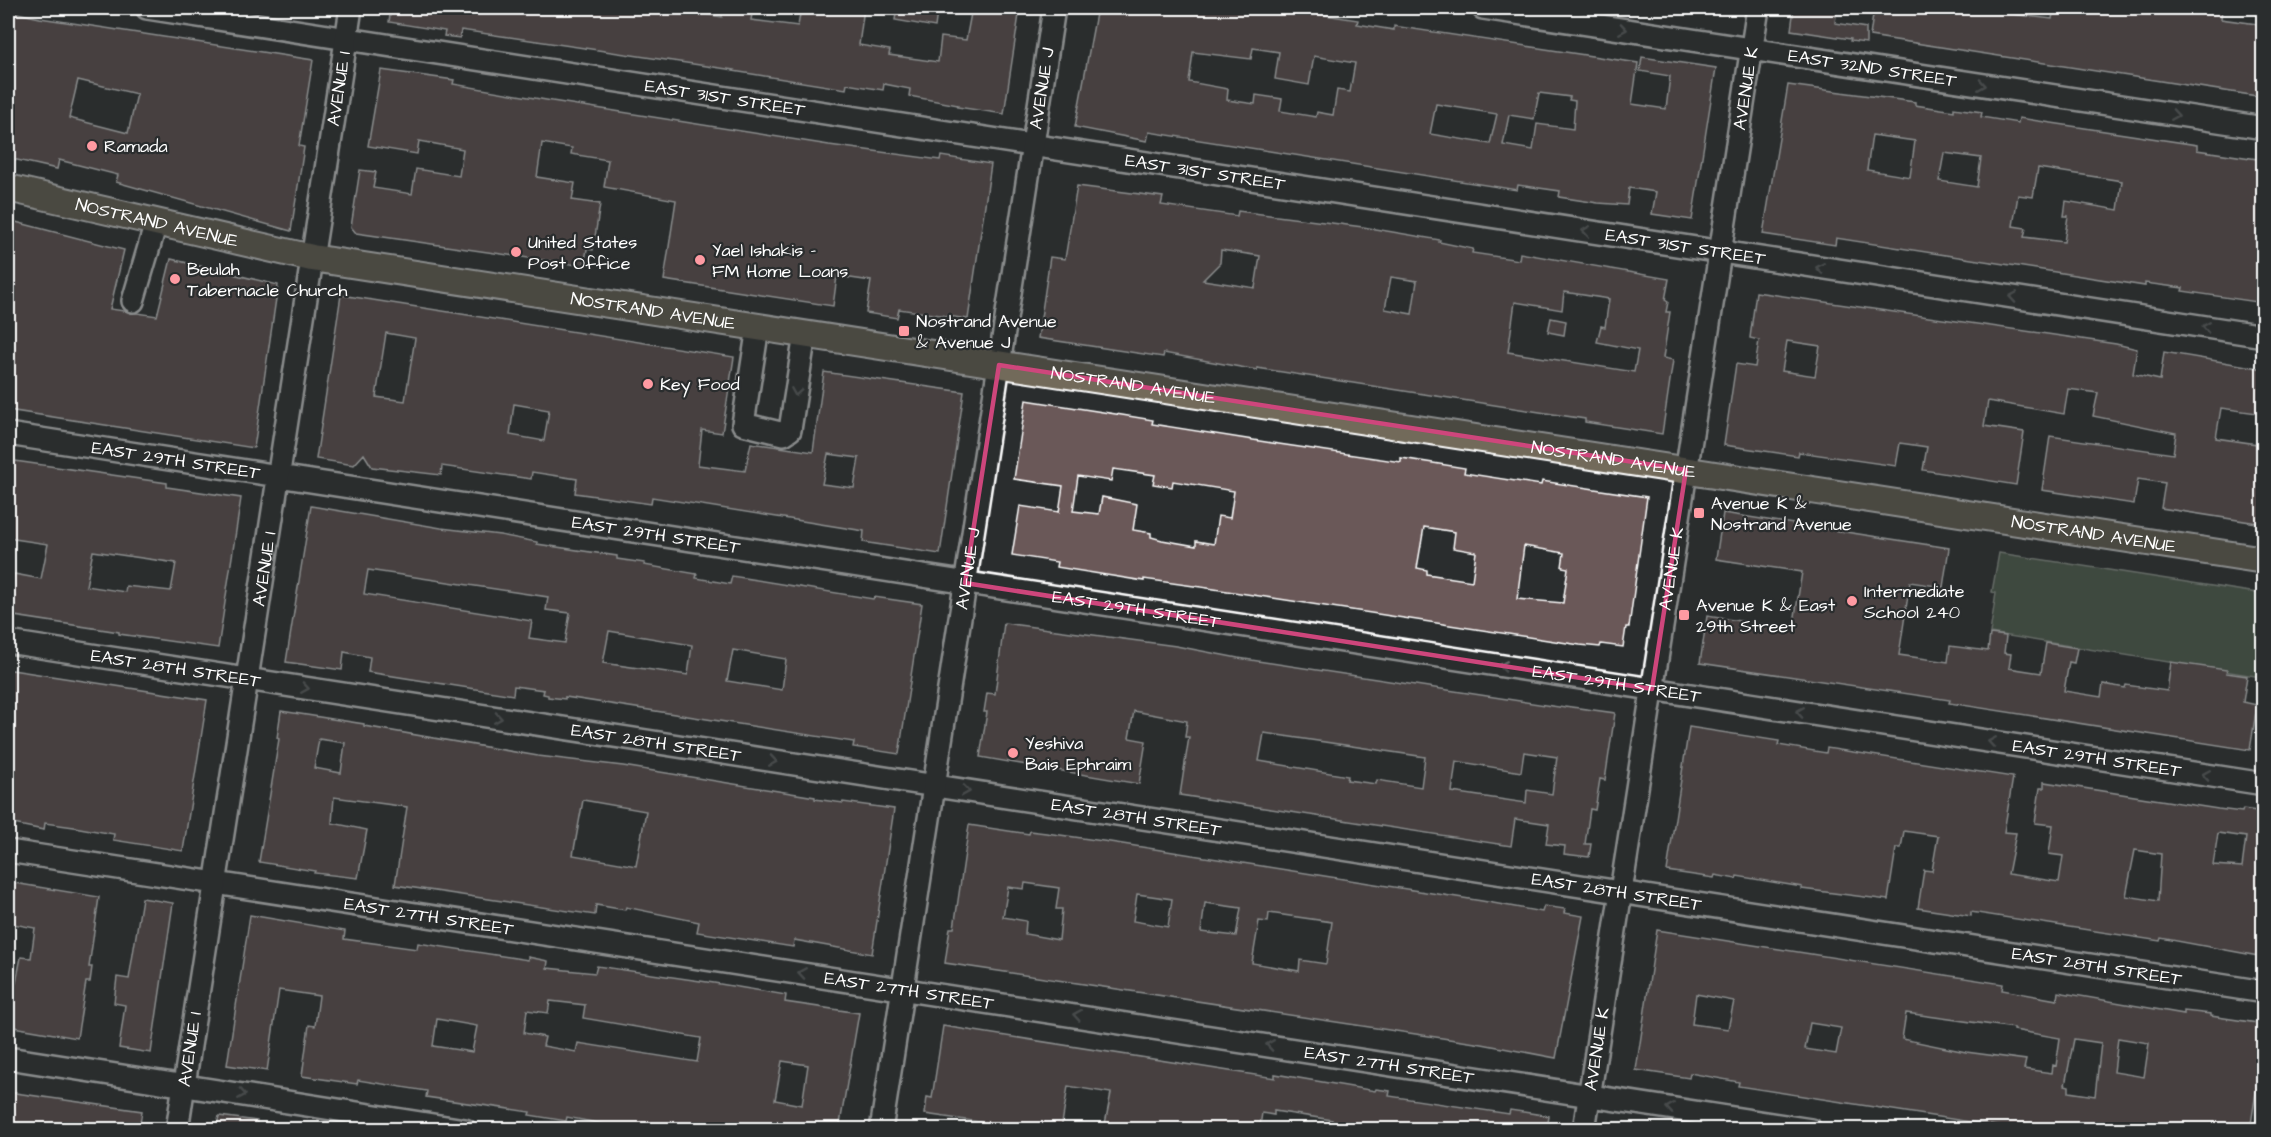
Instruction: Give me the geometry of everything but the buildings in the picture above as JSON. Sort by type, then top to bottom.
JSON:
[{"type":"main road","name":"NOSTRAND AVENUE","points":[[8,188],[312,258],[2264,560]]},
{"type":"street","name":"EAST 31ST STREET","points":[[154,8],[2264,336]]},
{"type":"street","name":"AVENUE I","points":[[177,1130],[351,8]]},
{"type":"street","name":"AVENUE J","points":[[881,1130],[1054,8]]},
{"type":"street","name":"EAST 32ND STREET","points":[[1483,8],[2264,128]]},
{"type":"street","name":"AVENUE K","points":[[1584,1130],[1758,8]]},
{"type":"street","points":[[134,302],[156,223]]},
{"type":"street","points":[[758,327],[743,424],[784,434],[790,430],[805,334]]},
{"type":"street","name":"EAST 29TH STREET","points":[[8,434],[2264,784]]},
{"type":"street","name":"EAST 28TH STREET","points":[[8,642],[2264,992]]},
{"type":"street","name":"EAST 27TH STREET","points":[[8,850],[1811,1130]]},
{"type":"street","points":[[8,1058],[465,1130]]},
{"type":"highlighted area","points":[[999,365],[1686,470],[1652,689],[965,583]]},
{"type":"green space","points":[[1999,553],[2263,594],[2264,660],[2261,677],[1990,633],[1996,593],[1992,592]]},
{"type":"place","name":"Ramada","points":[[92,146]]},
{"type":"place","name":"United States Post Office","points":[[516,252]]},
{"type":"place","name":"Yael Ishakis - FM Home Loans","points":[[700,260]]},
{"type":"place","name":"Beulah Tabernacle Church","points":[[175,279]]},
{"type":"place","name":"Nostrand Avenue & Avenue J","points":[[904,331]]},
{"type":"place","name":"Key Food","points":[[648,384]]},
{"type":"place","name":"Avenue K & Nostrand Avenue","points":[[1699,513]]},
{"type":"place","name":"Intermediate School 240","points":[[1852,601]]},
{"type":"place","name":"Avenue K & East 29th Street","points":[[1684,615]]},
{"type":"place","name":"Yeshiva Bais Ephraim","points":[[1013,753]]}]
